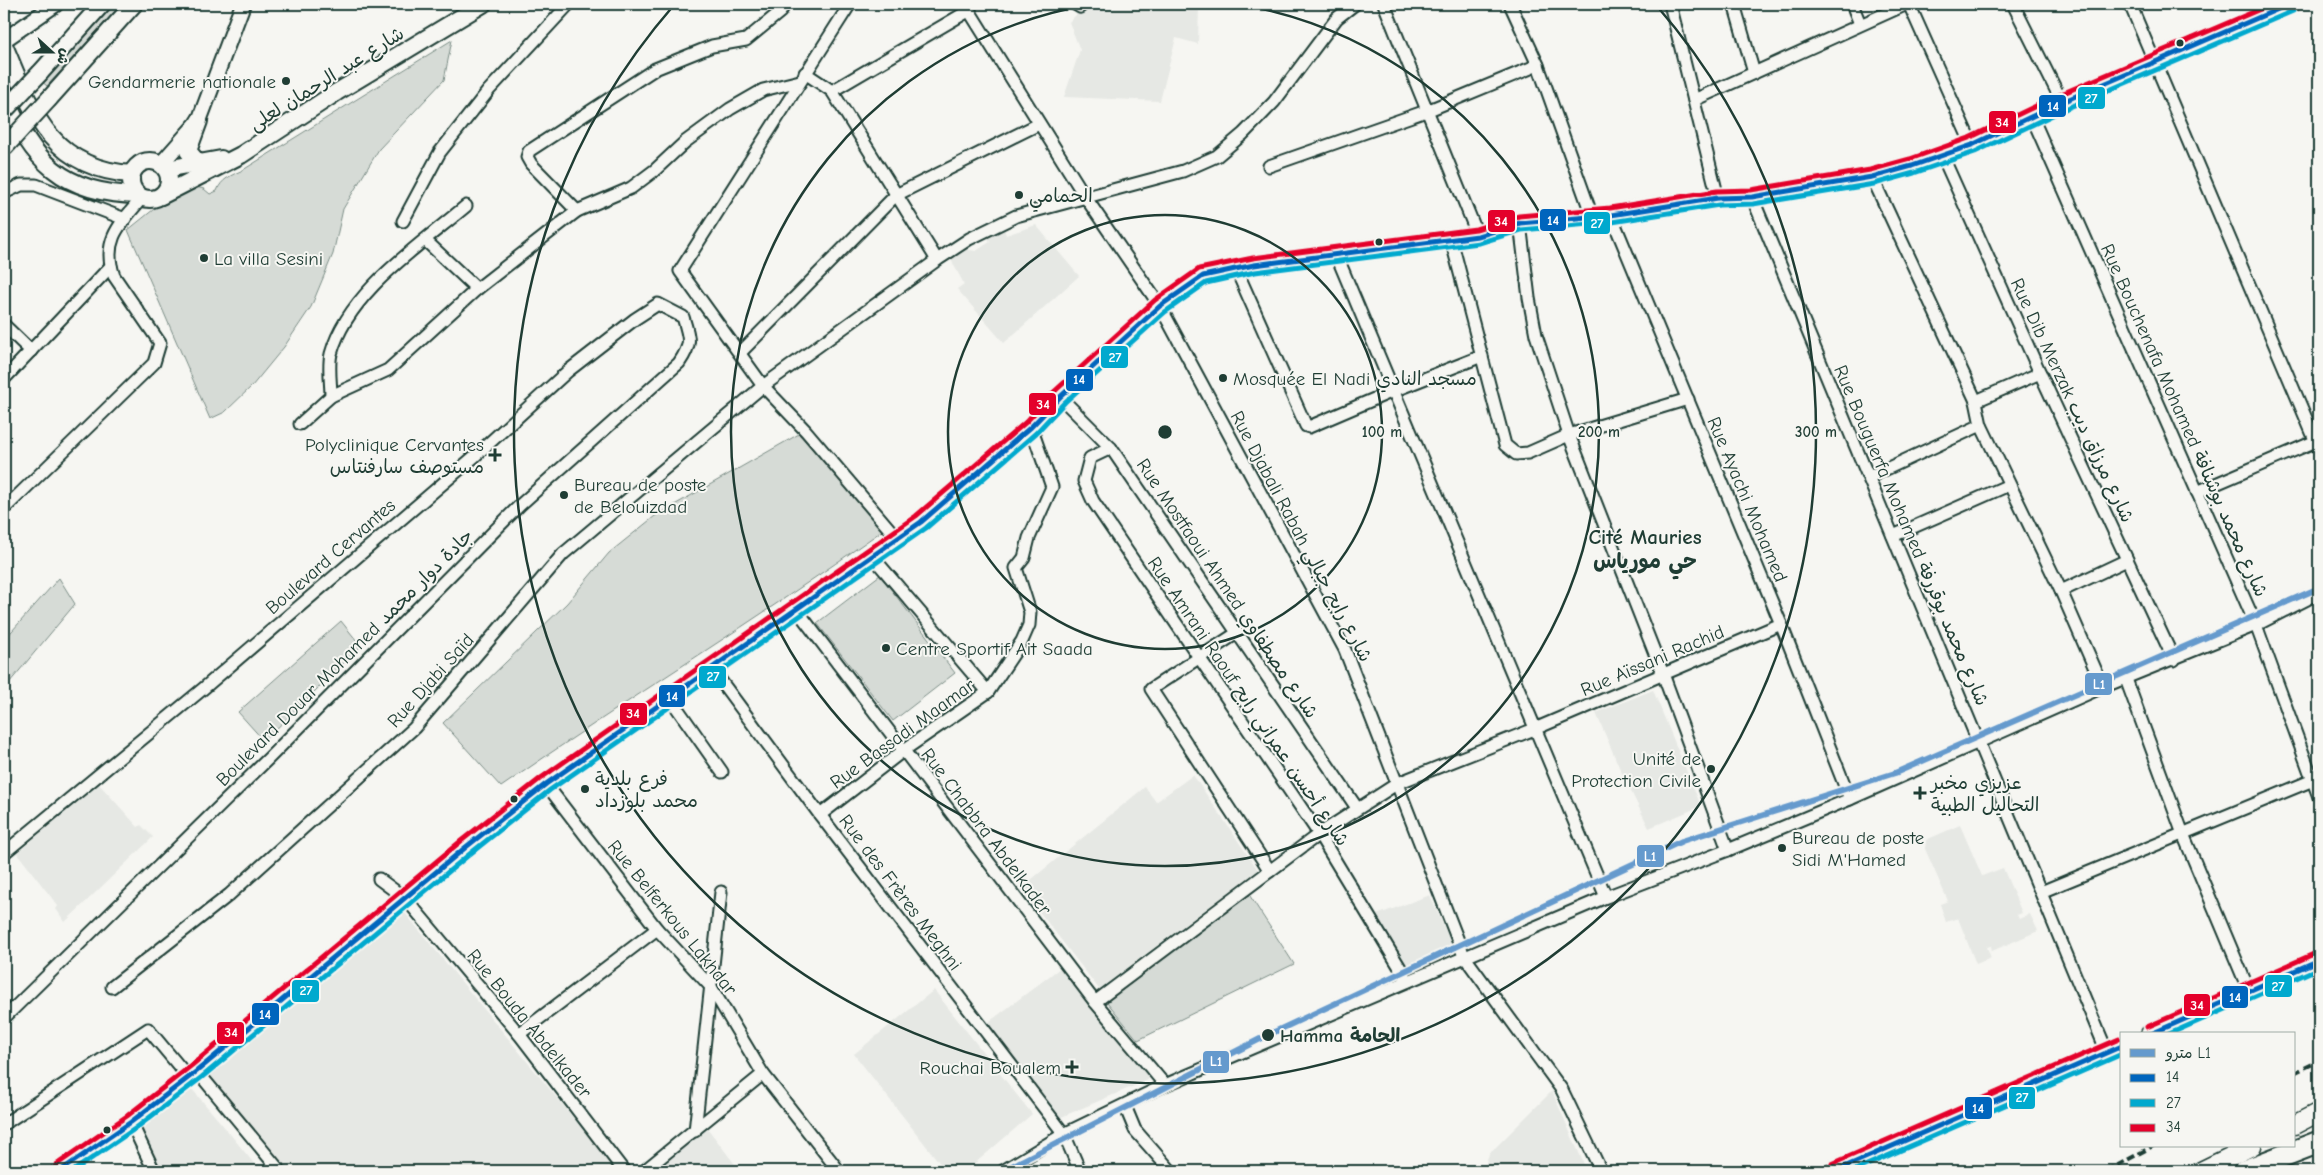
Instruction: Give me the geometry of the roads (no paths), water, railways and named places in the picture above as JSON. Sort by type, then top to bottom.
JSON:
[{"type":"highway","points":[[2244,1171],[2319,1142]]},
{"type":"main road","points":[[4,111],[102,4]]},
{"type":"main road","points":[[4,148],[134,4]]},
{"type":"main road","name":"شارع عبد الرحمان لعلى","points":[[161,196],[241,155],[337,92],[397,58],[483,4]]},
{"type":"main road","points":[[60,1171],[131,1122],[193,1074],[406,899],[466,847],[546,784],[798,610],[920,522],[1031,427],[1060,397],[1160,306],[1203,276],[1236,269],[1336,254],[1478,236],[1520,223],[1611,214],[1718,198],[1752,197],[1872,176],[1972,145],[2062,102],[2290,4]]},
{"type":"main road","points":[[4,45],[27,102],[48,134],[62,149],[75,158],[102,169],[132,174]]},
{"type":"main road","points":[[4,95],[15,121],[47,166],[65,178],[94,189],[117,194],[155,198],[161,196],[169,183],[164,166],[156,161],[144,162],[135,168],[132,174],[132,181],[140,196]]},
{"type":"main road","points":[[199,121],[188,151],[199,164]]},
{"type":"main road","name":"شارع عبد الرحمان لعلى","points":[[164,166],[199,164],[241,155]]},
{"type":"main road","points":[[2154,1032],[2319,960]]},
{"type":"main road","points":[[1835,1171],[2115,1049]]},
{"type":"main road","points":[[2296,1124],[2319,1112]]},
{"type":"main road","points":[[2201,1171],[2248,1148]]},
{"type":"street","points":[[4,40],[56,4]]},
{"type":"street","points":[[164,166],[199,121],[243,4]]},
{"type":"street","points":[[403,221],[440,152],[489,90],[569,4]]},
{"type":"street","points":[[577,211],[531,164],[527,157],[529,151],[655,69],[712,46],[746,40],[780,12],[785,4]]},
{"type":"street","points":[[850,4],[680,271],[762,386],[806,431],[897,538]]},
{"type":"street","points":[[1075,4],[1080,7],[1083,4]]},
{"type":"street","name":"Rue Djabi Saïd","points":[[112,987],[229,895],[414,728],[563,554],[762,386],[937,260],[970,239],[1016,216],[1182,172],[1217,156],[1243,134],[1274,102],[1337,18],[1355,4]]},
{"type":"street","points":[[1384,4],[1429,110],[1478,236]]},
{"type":"street","points":[[1510,4],[1538,65],[1592,216]]},
{"type":"street","points":[[1670,4],[1718,198]]},
{"type":"street","points":[[1734,4],[1754,72]]},
{"type":"street","points":[[1852,4],[1860,24]]},
{"type":"street","points":[[1694,100],[1908,4],[1972,145]]},
{"type":"street","points":[[2014,4],[2062,102]]},
{"type":"street","points":[[2130,4],[2156,61],[2317,445],[2197,492]]},
{"type":"street","points":[[832,90],[968,7]]},
{"type":"street","name":"Rue Djabali Rabah شارع رابح جبالي","points":[[968,7],[1086,198],[1160,306],[1345,650],[1464,956],[1562,1090],[1602,1171]]},
{"type":"street","points":[[1269,166],[1429,110],[1538,65]]},
{"type":"street","points":[[300,424],[331,396],[388,370],[476,289],[577,211],[631,188],[655,170],[685,142],[747,99],[763,90],[802,77],[832,90],[937,260]]},
{"type":"street","name":"Rue Bouchenafa Mohamed شارع محمد بوشنافة","points":[[2032,117],[2256,625],[2316,779],[2319,797]]},
{"type":"street","points":[[740,353],[896,195],[1039,124]]},
{"type":"street","name":"Rue Dib Merzak شارع مرزاق ديب","points":[[1942,155],[2040,373],[2174,660]]},
{"type":"street","points":[[1872,176],[1976,402],[1981,425],[2008,485],[2061,591],[2103,687]]},
{"type":"street","points":[[4,193],[21,185],[36,186],[125,219]]},
{"type":"street","points":[[4,508],[154,364],[160,343],[114,276],[111,266],[110,240],[140,196]]},
{"type":"street","name":"Rue Bouguerfa Mohamed شارع محمد بوقررفة","points":[[1752,197],[2041,892],[2115,1049]]},
{"type":"street","points":[[331,396],[330,355],[346,319],[388,269],[426,241],[466,206]]},
{"type":"street","name":"Rue Ayachi Mohamed","points":[[1611,214],[1781,624],[1850,799]]},
{"type":"street","points":[[1520,223],[1529,298],[1536,336],[1569,435],[1663,674],[1728,850]]},
{"type":"street","points":[[1451,239],[1504,445],[1509,450],[1516,454],[1528,454],[1569,435],[1688,399]]},
{"type":"street","points":[[426,241],[476,289]]},
{"type":"street","points":[[1336,254],[1392,391],[1537,728],[1606,897]]},
{"type":"street","points":[[4,379],[111,266]]},
{"type":"street","points":[[1236,269],[1306,426],[1312,427],[1392,391],[1482,356]]},
{"type":"street","name":"Boulevard Cervantes","points":[[4,853],[204,688],[475,456],[579,362],[635,319],[658,304],[683,317]]},
{"type":"street","name":"Boulevard Douar Mohamed جادة دوار محمد","points":[[4,1018],[269,758],[520,505],[679,363],[688,349],[690,337],[683,317]]},
{"type":"street","points":[[4,325],[31,352]]},
{"type":"street","points":[[1976,402],[2040,373]]},
{"type":"street","name":"Rue Mostfaoui Ahmed شارع مصطفاوي","points":[[1060,397],[1110,448],[1357,808]]},
{"type":"street","points":[[1869,477],[1981,425]]},
{"type":"street","name":"Rue Bassadi Maamar","points":[[820,815],[904,750],[988,692],[1022,641],[1029,625],[1030,612],[1016,568],[1024,558],[1029,538],[1052,487],[1031,427]]},
{"type":"street","name":"Rue Amrani Raouf شارع أحسن عمراني رابح","points":[[1110,448],[1090,458],[1084,481],[1093,501],[1319,834],[1408,981]]},
{"type":"street","points":[[1892,536],[2008,485]]},
{"type":"street","points":[[873,557],[988,692]]},
{"type":"street","points":[[2061,591],[2127,560]]},
{"type":"street","points":[[1003,1171],[1064,1134],[1165,1085],[1464,956],[1850,799],[2103,687],[2174,660],[2256,625],[2319,593]]},
{"type":"street","name":"Rue Chabbra Abdelkader","points":[[798,610],[1095,1002],[1165,1085]]},
{"type":"street","name":"Rue Aïssani Rachid","points":[[1095,1002],[1319,834],[1398,783],[1537,728],[1781,624]]},
{"type":"street","points":[[1237,633],[1151,689],[1270,871]]},
{"type":"street","name":"Rue des Frères Meghni","points":[[712,670],[820,815],[1064,1134],[1080,1171]]},
{"type":"street","points":[[2126,679],[2183,834],[2249,990]]},
{"type":"street","points":[[670,698],[722,772]]},
{"type":"street","points":[[2041,892],[2316,779]]},
{"type":"street","name":"Rue Belferkous Lakhdar","points":[[546,784],[656,929],[711,987],[764,1074],[839,1171]]},
{"type":"street","name":"Rue Bouda Abdelkader","points":[[379,879],[406,899],[520,1034],[624,1171]]},
{"type":"street","points":[[695,1131],[721,892]]},
{"type":"street","points":[[520,1034],[656,929]]},
{"type":"street","points":[[4,1124],[148,1029],[193,1074],[280,1171]]},
{"type":"street","points":[[644,1171],[764,1074]]},
{"type":"street","points":[[1125,1106],[1135,1130],[1172,1171]]},
{"type":"street","points":[[131,1122],[154,1171]]},
{"type":"railway","points":[[2296,1072],[2319,1061]]},
{"type":"railway","points":[[2107,1171],[2149,1148]]},
{"type":"metro line","name":"L1","points":[[1002,1171],[1268,1035],[1682,841],[1895,773],[2319,588]]},
{"type":"place","name":"Gendarmerie nationale","points":[[286,81]]},
{"type":"place","name":"الحمامي","points":[[1019,195]]},
{"type":"place","name":"La villa Sesini","points":[[204,258]]},
{"type":"place","name":"Mosquée El Nadi مسجد النادي","points":[[1223,378]]},
{"type":"place","name":"Polyclinique Cervantes مستوصف سارفنتاس","points":[[495,455]]},
{"type":"place","name":"Bureau de poste de Belouizdad","points":[[564,495]]},
{"type":"place","name":"Centre Sportif Ait Saada","points":[[886,648]]},
{"type":"place","name":"Unité de Protection Civile","points":[[1711,769]]},
{"type":"place","name":"فرع بلدية محمد بلوزداد","points":[[585,789]]},
{"type":"place","name":"عزيزي مخبر التحاليل الطبية","points":[[1920,793]]},
{"type":"place","name":"Bureau de poste Sidi M'Hamed","points":[[1782,848]]},
{"type":"place","name":"Hamma الحامة","points":[[1268,1035]]},
{"type":"place","name":"Rouchai Boualem","points":[[1072,1067]]},
{"type":"district","name":"Cité Mauries حي مورياس","points":[[1645,549]]}]
